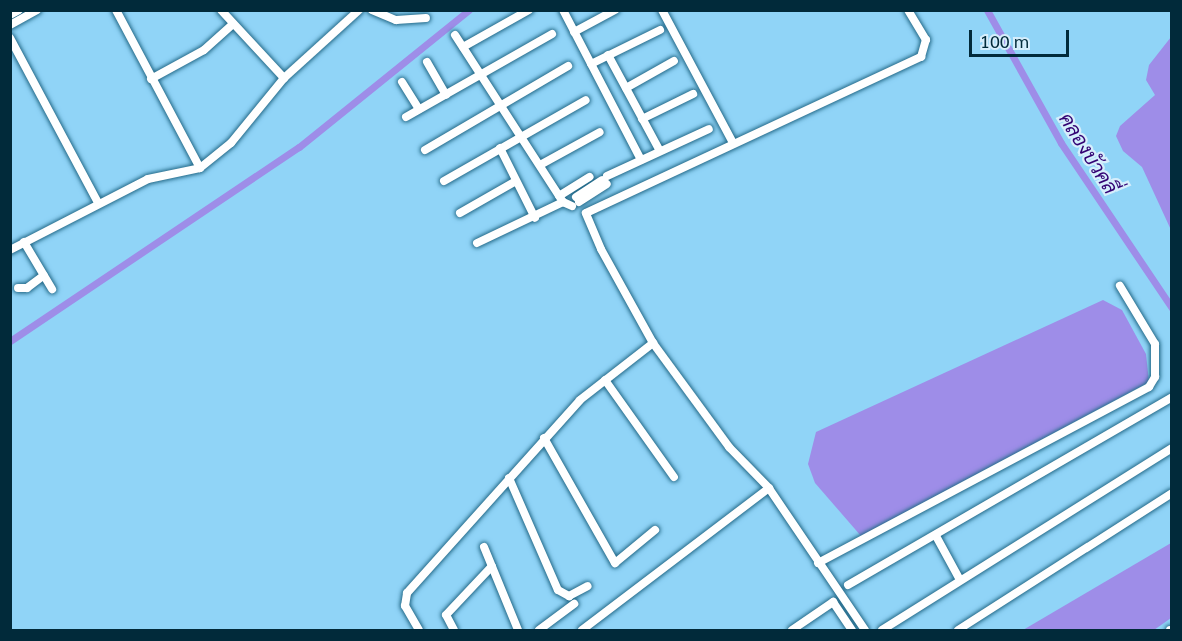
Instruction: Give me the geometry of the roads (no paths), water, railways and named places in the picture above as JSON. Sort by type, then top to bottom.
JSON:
[{"type":"street","points":[[10,15],[19,10]]},
{"type":"street","points":[[10,25],[37,10]]},
{"type":"street","points":[[116,10],[200,168]]},
{"type":"street","points":[[221,10],[284,78]]},
{"type":"street","points":[[10,250],[148,179],[200,168],[231,143],[284,78],[359,10]]},
{"type":"street","points":[[372,10],[396,20],[426,18]]},
{"type":"street","points":[[464,47],[529,10]]},
{"type":"street","points":[[563,10],[640,160]]},
{"type":"street","points":[[574,32],[615,10]]},
{"type":"street","points":[[662,10],[733,143]]},
{"type":"street","points":[[865,630],[769,488],[729,447],[653,343],[586,219],[590,209],[921,57],[926,40],[908,10]]},
{"type":"street","points":[[152,79],[204,50],[233,24]]},
{"type":"street","points":[[591,64],[660,30]]},
{"type":"street","points":[[406,117],[552,34]]},
{"type":"street","points":[[455,35],[540,165],[569,201]]},
{"type":"street","points":[[10,38],[15,56],[98,203]]},
{"type":"street","points":[[608,55],[660,152]]},
{"type":"street","points":[[427,62],[446,94]]},
{"type":"street","points":[[626,88],[674,62]]},
{"type":"street","points":[[425,150],[568,66]]},
{"type":"street","points":[[402,82],[419,109]]},
{"type":"street","points":[[642,119],[693,94]]},
{"type":"street","points":[[444,182],[586,100]]},
{"type":"street","points":[[477,243],[569,201],[590,194],[616,172],[709,129]]},
{"type":"street","points":[[540,165],[600,132]]},
{"type":"street","points":[[500,148],[535,218]]},
{"type":"street","points":[[569,201],[589,177]]},
{"type":"street","points":[[460,213],[516,181]]},
{"type":"street","points":[[590,194],[599,205]]},
{"type":"street","points":[[24,242],[52,288]]},
{"type":"street","points":[[18,288],[27,288],[44,275]]},
{"type":"street","points":[[818,563],[1149,387],[1155,377],[1155,345],[1120,286]]},
{"type":"street","points":[[419,630],[405,606],[407,592],[544,438],[605,380],[653,343]]},
{"type":"street","points":[[605,380],[674,477]]},
{"type":"street","points":[[848,585],[1172,397]]},
{"type":"street","points":[[544,438],[615,563],[655,530]]},
{"type":"street","points":[[882,630],[1172,448]]},
{"type":"street","points":[[509,478],[558,590],[569,596],[588,586]]},
{"type":"street","points":[[582,630],[769,488]]},
{"type":"street","points":[[958,630],[1172,493]]},
{"type":"street","points":[[936,536],[960,580]]},
{"type":"street","points":[[484,547],[518,630]]},
{"type":"street","points":[[454,630],[446,615],[492,566]]},
{"type":"street","points":[[792,630],[833,602],[852,630]]},
{"type":"street","points":[[539,630],[574,604]]},
{"type":"waterway","points":[[10,341],[299,147],[469,10]]},
{"type":"waterway","name":"คลองบัวคลี่","points":[[987,10],[1061,143],[1172,308]]}]
